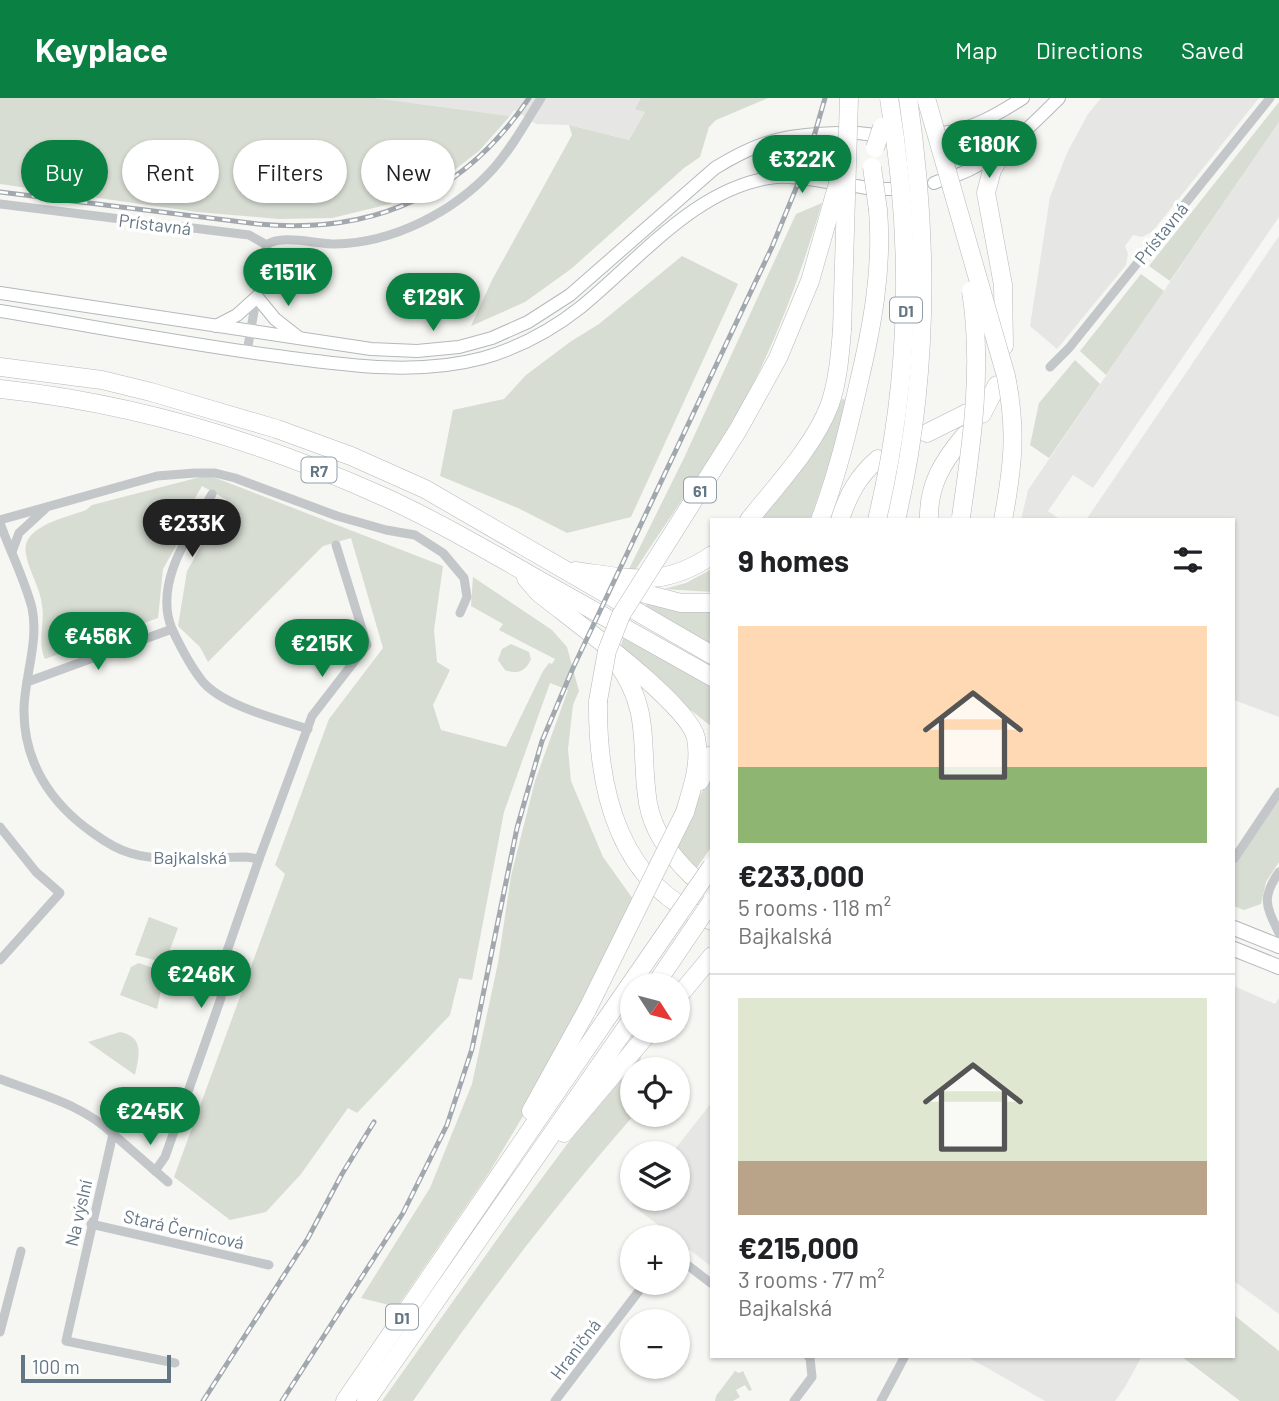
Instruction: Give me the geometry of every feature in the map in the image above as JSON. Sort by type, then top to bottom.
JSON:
[{"type":"highway","points":[[752,518],[807,444],[829,407],[839,363],[842,330],[849,98]]},
{"type":"highway","name":"D1","points":[[877,518],[898,409],[906,301],[905,233],[889,98]]},
{"type":"highway","name":"D1","points":[[896,518],[916,411],[923,309],[922,230],[908,98]]},
{"type":"highway","points":[[926,98],[1011,400],[1013,453],[1003,518]]},
{"type":"highway","points":[[821,518],[849,427],[871,328],[880,254],[872,167],[880,137]]},
{"type":"highway","points":[[1004,150],[992,170],[986,193],[1003,285],[1004,346]]},
{"type":"highway","name":"61","points":[[710,920],[687,911],[660,889],[628,850],[618,829],[600,765],[598,701],[607,651],[621,615],[732,439],[778,358],[810,281],[847,152]]},
{"type":"highway","points":[[961,518],[970,460],[977,348],[962,222]]},
{"type":"highway","name":"R7","points":[[0,367],[102,380],[127,386],[209,408],[371,464],[425,489],[710,654]]},
{"type":"highway","points":[[927,433],[977,410],[997,385]]},
{"type":"highway","name":"R7","points":[[0,389],[146,413],[269,450],[383,497],[518,568],[710,676]]},
{"type":"highway","points":[[929,518],[930,495],[934,481],[946,458],[965,435]]},
{"type":"highway","points":[[841,518],[855,484],[865,470],[878,459]]},
{"type":"highway","points":[[566,570],[632,579],[653,579],[670,577],[710,556]]},
{"type":"highway","points":[[518,568],[539,593],[643,677],[685,718],[695,737],[697,766],[685,812]]},
{"type":"highway","points":[[566,570],[656,598],[681,603],[710,603]]},
{"type":"highway","points":[[605,647],[630,681],[639,706],[648,803],[654,823],[677,861],[692,876]]},
{"type":"highway","points":[[518,1147],[527,1118],[587,1010],[710,759]]},
{"type":"highway","name":"D1","points":[[345,1401],[710,869]]},
{"type":"highway","points":[[663,973],[710,904]]},
{"type":"highway","points":[[690,982],[710,958]]},
{"type":"highway","name":"D1","points":[[366,1401],[620,1036]]},
{"type":"highway","points":[[535,1158],[569,1128],[640,1043]]},
{"type":"main road","points":[[943,133],[959,131],[977,124],[1023,98]]},
{"type":"main road","points":[[955,176],[980,166],[1004,150],[1059,98]]},
{"type":"main road","points":[[0,293],[371,349],[417,351],[458,347],[503,334],[540,315],[570,295],[715,168],[755,146],[779,138],[837,132]]},
{"type":"main road","points":[[858,133],[880,137]]},
{"type":"main road","points":[[0,311],[341,365],[398,368],[458,363],[494,355],[541,334],[567,317],[680,220],[706,201],[732,188],[772,178],[829,182]]},
{"type":"main road","points":[[216,326],[237,315],[257,298],[275,319],[300,338]]},
{"type":"main road","points":[[1235,928],[1279,946]]},
{"type":"main road","points":[[1236,953],[1279,967]]},
{"type":"street","name":"Prístavná","points":[[0,204],[249,235],[267,245],[278,239],[307,243],[360,242],[422,222],[455,201],[493,170],[541,98]]},
{"type":"street","name":"Prístavná","points":[[1050,367],[1069,348],[1270,98]]},
{"type":"street","points":[[247,352],[267,245]]},
{"type":"street","points":[[0,522],[108,489],[176,473],[215,473],[363,524],[415,535],[431,543],[462,574],[468,589],[460,613]]},
{"type":"street","points":[[212,494],[174,561],[166,615],[184,655],[204,684],[229,701],[308,729]]},
{"type":"street","points":[[0,547],[11,554],[19,533],[49,506]]},
{"type":"street","name":"Bajkalská","points":[[0,522],[32,607],[33,639],[25,723],[33,762],[49,791],[79,824],[116,848],[139,855],[259,859]]},
{"type":"street","points":[[155,1171],[165,1157],[221,998],[225,957],[312,716],[367,645],[336,545]]},
{"type":"street","points":[[27,682],[172,629]]},
{"type":"street","points":[[1235,858],[1279,792]]},
{"type":"street","points":[[0,828],[36,872],[60,893],[0,960]]},
{"type":"street","points":[[1279,872],[1268,890],[1266,900],[1279,933]]},
{"type":"street","points":[[0,1079],[83,1110],[168,1182]]},
{"type":"street","name":"Na výslní","points":[[113,1134],[66,1341],[175,1363]]},
{"type":"street","name":"Stará Černicová","points":[[91,1224],[269,1265]]},
{"type":"street","points":[[0,1332],[21,1251]]},
{"type":"street","points":[[690,1267],[710,1282]]},
{"type":"street","name":"Hraničná","points":[[555,1401],[636,1295]]},
{"type":"street","points":[[794,1401],[812,1377],[809,1358]]},
{"type":"street","points":[[881,1401],[904,1358]]},
{"type":"shaded area","points":[[0,98],[374,98],[510,116],[479,151],[455,170],[455,140],[361,140],[361,203],[392,203],[332,218],[279,219],[134,203],[219,203],[219,140],[122,140],[122,201],[108,199],[108,140],[21,140],[21,187],[0,184]]},
{"type":"shaded area","points":[[374,98],[653,98],[629,140],[569,125],[536,124],[514,110],[510,116]]},
{"type":"shaded area","points":[[641,98],[768,98],[716,120],[709,127],[700,157],[684,168],[571,269],[525,302],[471,326],[492,280],[572,135],[569,125],[629,140],[645,112],[635,109]]},
{"type":"shaded area","points":[[1101,98],[1259,98],[1152,232],[1142,237],[1133,235],[1125,246],[1128,254],[1126,265],[1057,349],[1030,326],[1050,197],[1067,153],[1088,114]]},
{"type":"shaded area","points":[[1279,102],[1279,122],[1170,281],[1149,266]]},
{"type":"shaded area","points":[[1279,122],[1279,217],[1093,488],[1073,475],[1048,511],[1058,518],[1021,518],[1028,490]]},
{"type":"shaded area","points":[[822,203],[791,297],[751,388],[710,457],[636,569],[628,571],[684,458],[796,214]]},
{"type":"shaded area","points":[[1279,236],[1279,717],[1235,700],[1235,518],[1087,518]]},
{"type":"shaded area","points":[[682,256],[738,284],[631,517],[567,533],[518,508],[440,476],[453,410],[504,399],[526,375],[599,324]]},
{"type":"shaded area","points":[[1141,274],[1164,291],[1106,375],[1080,351]]},
{"type":"shaded area","points":[[1075,360],[1100,384],[1049,458],[1030,445],[1039,403]]},
{"type":"shaded area","points":[[842,399],[847,400],[811,518],[762,518],[815,447]]},
{"type":"shaded area","points":[[208,475],[443,566],[434,630],[437,662],[450,670],[433,705],[441,730],[506,747],[543,671],[555,659],[499,630],[503,624],[471,606],[473,577],[552,630],[567,647],[579,691],[573,705],[568,749],[571,781],[603,857],[633,899],[553,1066],[490,1171],[397,1307],[361,1298],[430,1188],[472,1084],[498,963],[511,876],[535,781],[568,690],[550,683],[504,812],[472,980],[459,978],[450,1015],[357,1113],[348,1108],[301,1174],[266,1212],[230,1220],[174,1177],[285,874],[275,865],[329,719],[383,648],[351,538],[323,546],[208,662],[200,647],[178,626],[187,571],[227,500],[202,486],[178,528],[184,532],[163,569],[158,618],[45,659],[42,646],[41,598],[26,554],[26,544],[30,536],[46,524],[86,510],[92,505]]},
{"type":"shaded area","points":[[710,570],[710,592],[664,589],[686,583]]},
{"type":"shaded area","points":[[647,603],[688,612],[710,612],[710,647],[644,610]]},
{"type":"shaded area","points":[[623,638],[710,685],[710,725],[619,653]]},
{"type":"shaded area","points":[[511,644],[529,652],[531,659],[524,669],[517,672],[505,670],[498,660],[502,649]]},
{"type":"shaded area","points":[[710,776],[710,849],[696,869],[674,847]]},
{"type":"shaded area","points":[[1279,800],[1279,862],[1266,882],[1261,904],[1244,910],[1235,906],[1235,865]]},
{"type":"shaded area","points":[[149,917],[178,928],[168,955],[158,961],[135,955]]},
{"type":"shaded area","points":[[139,963],[159,970],[164,977],[157,1009],[120,995],[131,967]]},
{"type":"shaded area","points":[[1235,986],[1275,1004],[1279,998],[1279,1314],[1235,1282]]},
{"type":"shaded area","points":[[120,1032],[137,1043],[139,1054],[135,1075],[88,1042]]},
{"type":"shaded area","points":[[620,1081],[620,1127],[624,1127],[519,1255],[413,1401],[382,1401],[513,1217],[568,1143]]},
{"type":"shaded area","points":[[710,1105],[710,1265],[690,1250],[690,1225],[658,1225],[640,1211],[690,1211],[690,1141],[681,1141]]},
{"type":"shaded area","points":[[1235,1316],[1279,1351],[1279,1401],[1240,1401],[1184,1358],[1235,1358]]},
{"type":"shaded area","points":[[970,1358],[1141,1358],[1115,1401],[1045,1401]]},
{"type":"shaded area","points":[[735,1371],[743,1371],[752,1390],[749,1391],[745,1385],[736,1390],[740,1397],[733,1401],[715,1401],[716,1396]]},
{"type":"railway","points":[[0,192],[258,224],[300,226],[340,223],[377,215],[412,202],[445,183],[475,160],[503,132],[529,98]]},
{"type":"railway","points":[[282,1401],[403,1213],[447,1125],[472,1049],[517,828],[542,741],[573,668],[772,247],[806,164],[825,98]]},
{"type":"railway","points":[[203,1401],[308,1238],[374,1122]]}]
